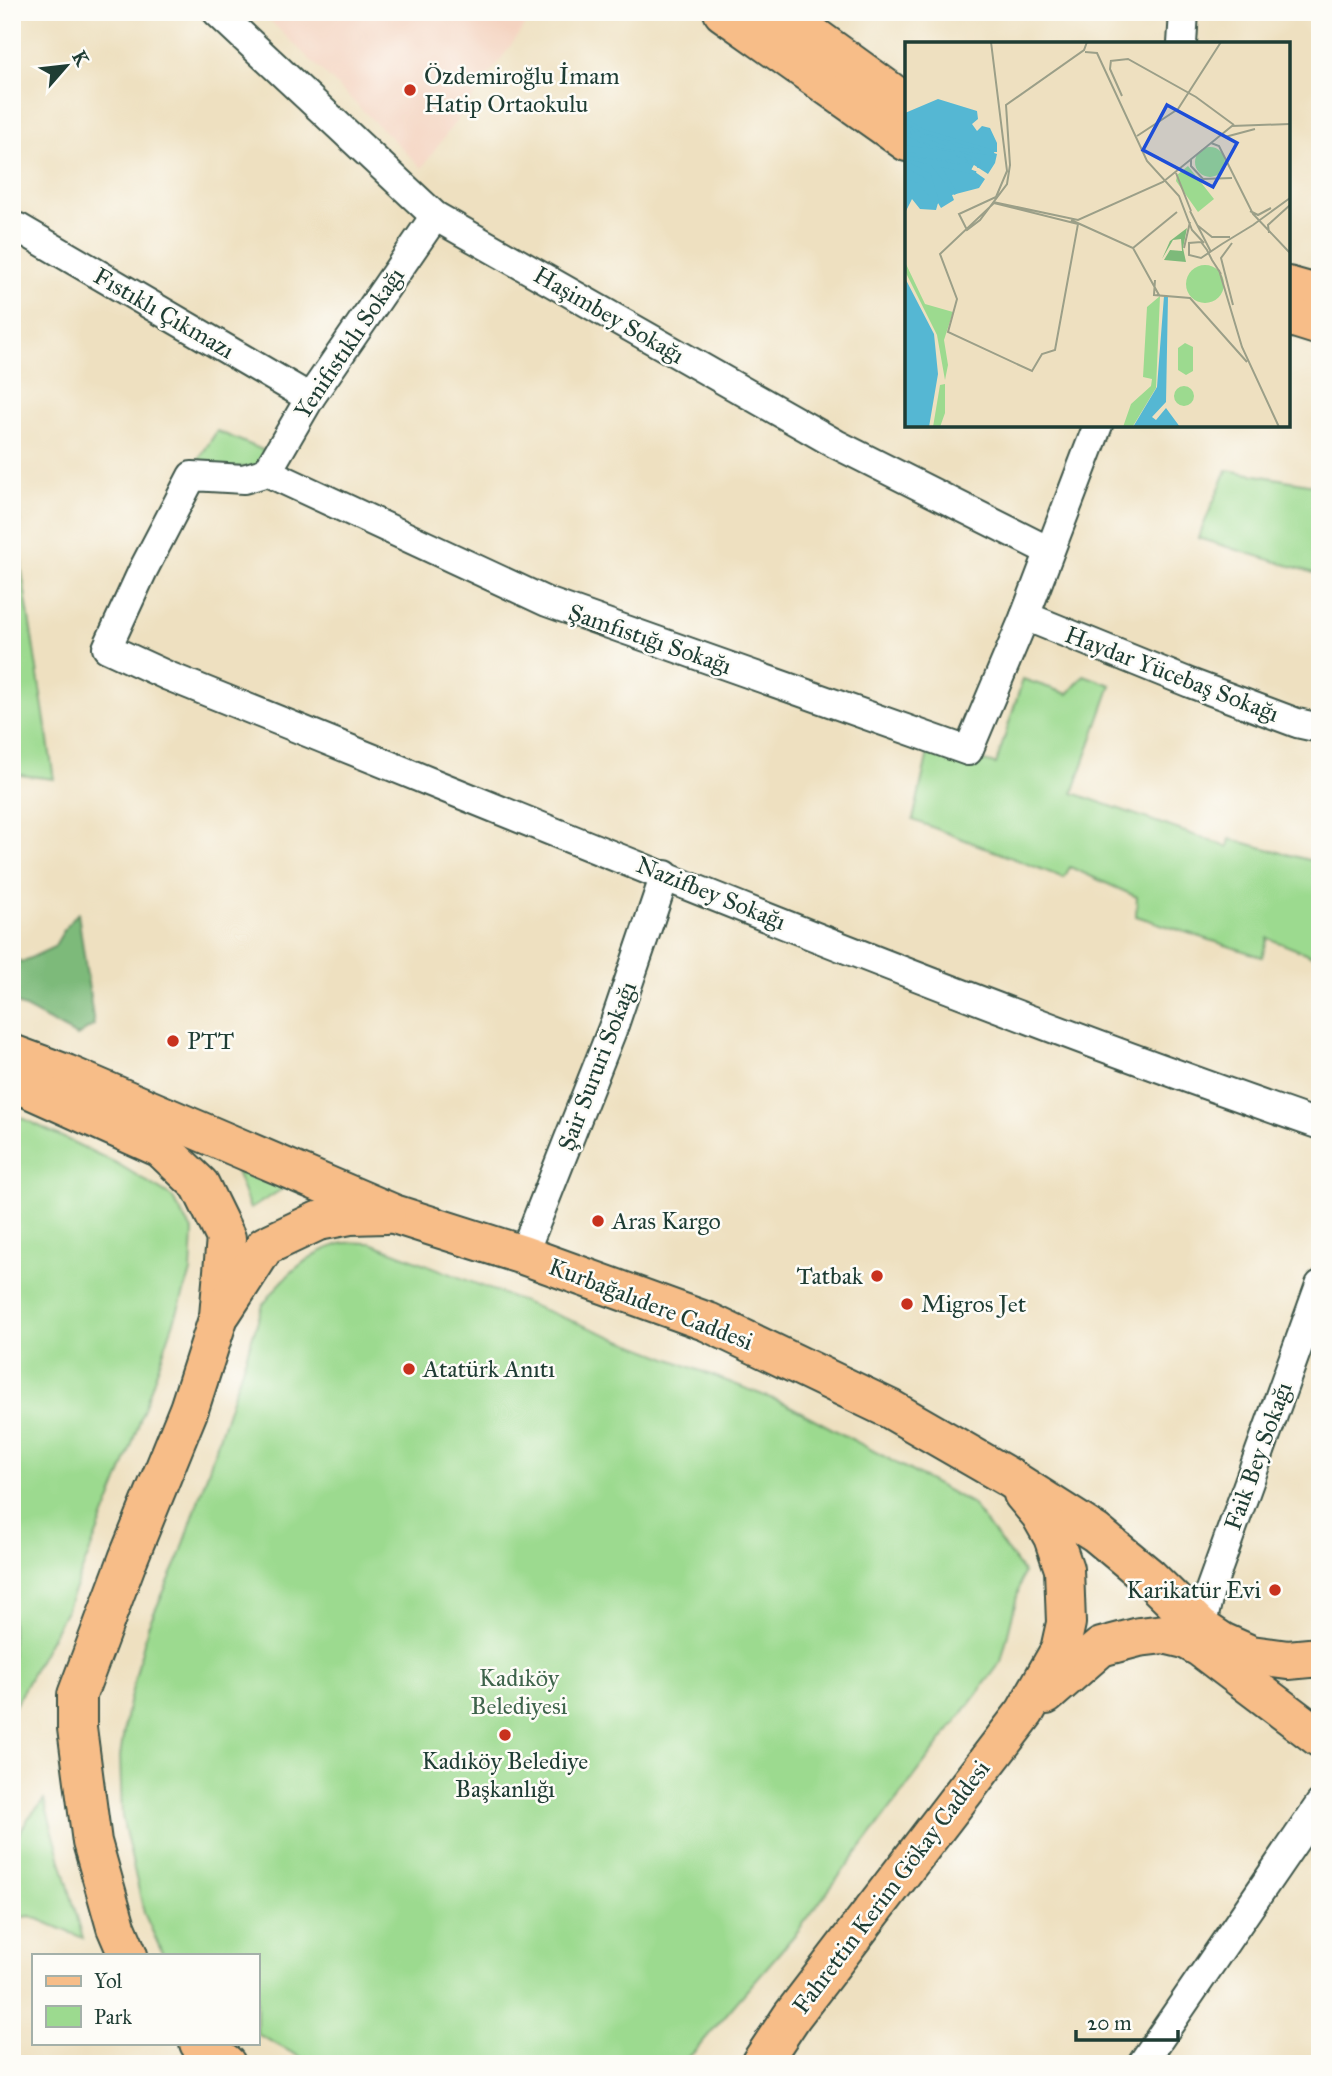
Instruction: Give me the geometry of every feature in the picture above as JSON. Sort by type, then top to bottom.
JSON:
[{"type":"main road","points":[[723,12],[905,141]]},
{"type":"main road","points":[[780,12],[905,103]]},
{"type":"main road","points":[[1290,287],[1320,295]]},
{"type":"main road","points":[[1290,317],[1320,326]]},
{"type":"main road","name":"Kurbağalıdere Caddesi","points":[[12,1054],[66,1074],[394,1214],[523,1255],[708,1322],[890,1409],[1008,1477],[1096,1533],[1149,1577],[1201,1628],[1222,1642],[1251,1655],[1288,1660],[1320,1657]]},
{"type":"main road","points":[[12,1081],[161,1148],[200,1185],[226,1238],[219,1317],[189,1409],[128,1559],[77,1695],[77,1728],[92,1842],[116,1927],[128,1954]]},
{"type":"main road","points":[[219,1317],[265,1246],[318,1221],[350,1215],[394,1214]]},
{"type":"main road","name":"Fahrettin Kerim Gökay Caddesi","points":[[760,2064],[792,2016],[1025,1712],[1060,1650],[1066,1623],[1065,1569],[1053,1537],[1040,1514],[1008,1477]]},
{"type":"main road","name":"Fahrettin Kerim Gökay Caddesi","points":[[1025,1712],[1101,1647],[1139,1636],[1164,1634],[1185,1639],[1201,1648],[1312,1732]]},
{"type":"main road","points":[[1312,1732],[1301,1708],[1306,1689],[1320,1669]]},
{"type":"main road","points":[[738,2064],[792,2016]]},
{"type":"main road","points":[[200,2044],[226,2064]]},
{"type":"street","name":"Haşimbey Sokağı","points":[[217,12],[435,216],[836,444],[1049,551]]},
{"type":"street","points":[[1182,42],[1184,12]]},
{"type":"street","name":"Yenifıstıklı Sokağı","points":[[267,471],[310,398],[435,216]]},
{"type":"street","name":"Fıstıklı Çıkmazı","points":[[19,228],[310,398]]},
{"type":"street","name":"Şamfıstığı Sokağı","points":[[267,471],[547,603],[968,751],[1025,615],[1097,427]]},
{"type":"street","name":"Nazifbey Sokağı","points":[[267,471],[244,480],[192,476],[143,570],[107,648],[168,676],[1143,1064],[1320,1125]]},
{"type":"street","name":"Haydar Yücebaş Sokağı","points":[[1025,615],[1202,688],[1297,723],[1320,728]]},
{"type":"street","name":"Şair Sururi Sokağı","points":[[523,1255],[614,1024],[665,875]]},
{"type":"street","name":"Faik Bey Sokağı","points":[[1201,1628],[1210,1590],[1320,1285]]},
{"type":"street","points":[[1142,2064],[1320,1804]]},
{"type":"shaded area","name":"Özdemiroğlu İmam Hatip Ortaokulu","points":[[261,12],[535,12],[422,168]]},
{"type":"green space","points":[[12,374],[22,572],[54,779],[12,774]]},
{"type":"green space","points":[[217,431],[270,453],[262,466],[191,471]]},
{"type":"green space","points":[[1227,470],[1320,486],[1320,575],[1198,538]]},
{"type":"green space","points":[[1084,675],[1111,685],[1073,793],[1228,847],[1230,839],[1320,863],[1320,959],[1268,938],[1262,957],[1136,916],[1137,897],[1070,867],[1064,878],[913,820],[929,748],[996,764],[1023,679],[1068,694]]},
{"type":"green space","points":[[78,913],[94,1025],[77,1036],[12,1001],[12,958],[22,962],[54,947]]},
{"type":"green space","points":[[12,1113],[118,1164],[172,1197],[193,1232],[191,1272],[125,1464],[67,1608],[12,1711]]},
{"type":"green space","points":[[236,1171],[284,1188],[250,1209]]},
{"type":"green space","name":"Kadıköy Belediyesi","points":[[349,1243],[371,1243],[786,1404],[971,1503],[1023,1572],[1001,1662],[797,1932],[681,2064],[313,2064],[259,2035],[259,1954],[163,1954],[144,1913],[122,1817],[120,1757],[127,1711],[148,1626],[180,1556],[263,1305],[286,1277],[305,1262],[325,1249]]},
{"type":"green space","points":[[44,1800],[83,1938],[31,1916],[12,1918],[12,1845],[29,1817]]},
{"type":"place","name":"Özdemiroğlu İmam Hatip Ortaokulu","points":[[410,90]]},
{"type":"place","name":"PTT","points":[[173,1041]]},
{"type":"place","name":"Aras Kargo","points":[[598,1221]]},
{"type":"place","name":"Tatbak","points":[[877,1276]]},
{"type":"place","name":"Migros Jet","points":[[907,1304]]},
{"type":"place","name":"Atatürk Anıtı","points":[[409,1369]]},
{"type":"place","name":"Karikatür Evi","points":[[1275,1590]]},
{"type":"place","name":"Kadıköy Belediye Başkanlığı","points":[[505,1735]]}]
